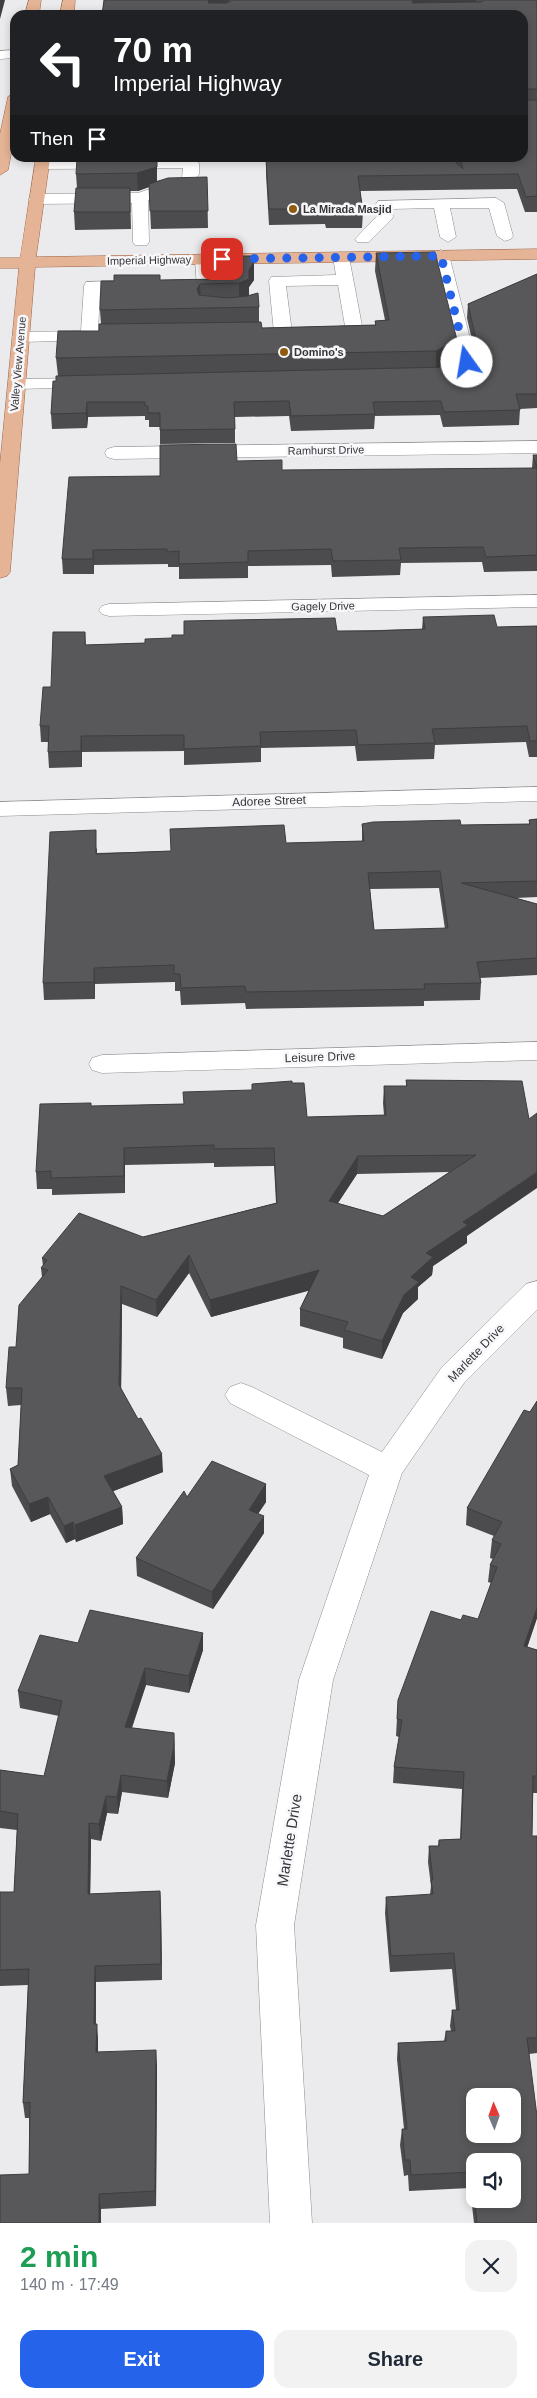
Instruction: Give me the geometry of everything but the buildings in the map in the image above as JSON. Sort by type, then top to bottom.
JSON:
[{"type":"main road","points":[[0,169],[10,121]]},
{"type":"main road","name":"Valley View Avenue","points":[[0,572],[28,262],[37,244],[36,199],[43,162]]},
{"type":"main road","points":[[486,237],[513,236]]},
{"type":"main road","points":[[429,238],[467,237]]},
{"type":"main road","points":[[344,239],[382,238]]},
{"type":"main road","name":"Imperial Highway","points":[[123,242],[160,242]]},
{"type":"main road","points":[[10,244],[37,244]]},
{"type":"main road","name":"Imperial Highway","points":[[0,263],[537,254]]},
{"type":"street","points":[[36,199],[140,198],[188,182],[191,174],[190,163],[116,162]]},
{"type":"street","points":[[140,198],[141,242]]},
{"type":"street","points":[[363,239],[385,217],[384,204],[496,203],[513,236]]},
{"type":"street","points":[[441,204],[448,237]]},
{"type":"street","points":[[419,376],[439,376],[467,362],[441,256]]},
{"type":"street","points":[[264,333],[354,331],[341,257]]},
{"type":"street","points":[[203,260],[209,334]]},
{"type":"street","points":[[282,333],[269,282],[344,280]]},
{"type":"street","points":[[186,284],[205,284]]},
{"type":"street","points":[[89,336],[92,286],[158,285]]},
{"type":"street","points":[[207,308],[226,308]]},
{"type":"street","points":[[21,337],[108,336]]},
{"type":"street","points":[[17,384],[110,382]]},
{"type":"street","name":"Ramhurst Drive","points":[[114,453],[537,447]]},
{"type":"street","name":"Gagely Drive","points":[[109,610],[537,601]]},
{"type":"street","name":"Adoree Street","points":[[0,808],[537,794]]},
{"type":"street","name":"Leisure Drive","points":[[102,1064],[537,1051]]},
{"type":"street","name":"Marlette Drive","points":[[291,2223],[276,1925],[316,1680],[387,1469],[453,1375],[537,1292]]},
{"type":"street","points":[[241,1395],[387,1469]]},
{"type":"place","name":"La Mirada Masjid","points":[[293,209]]},
{"type":"place","name":"Domino's","points":[[284,352]]},
{"type":"route","points":[[222,259],[441,256],[467,362]]}]
